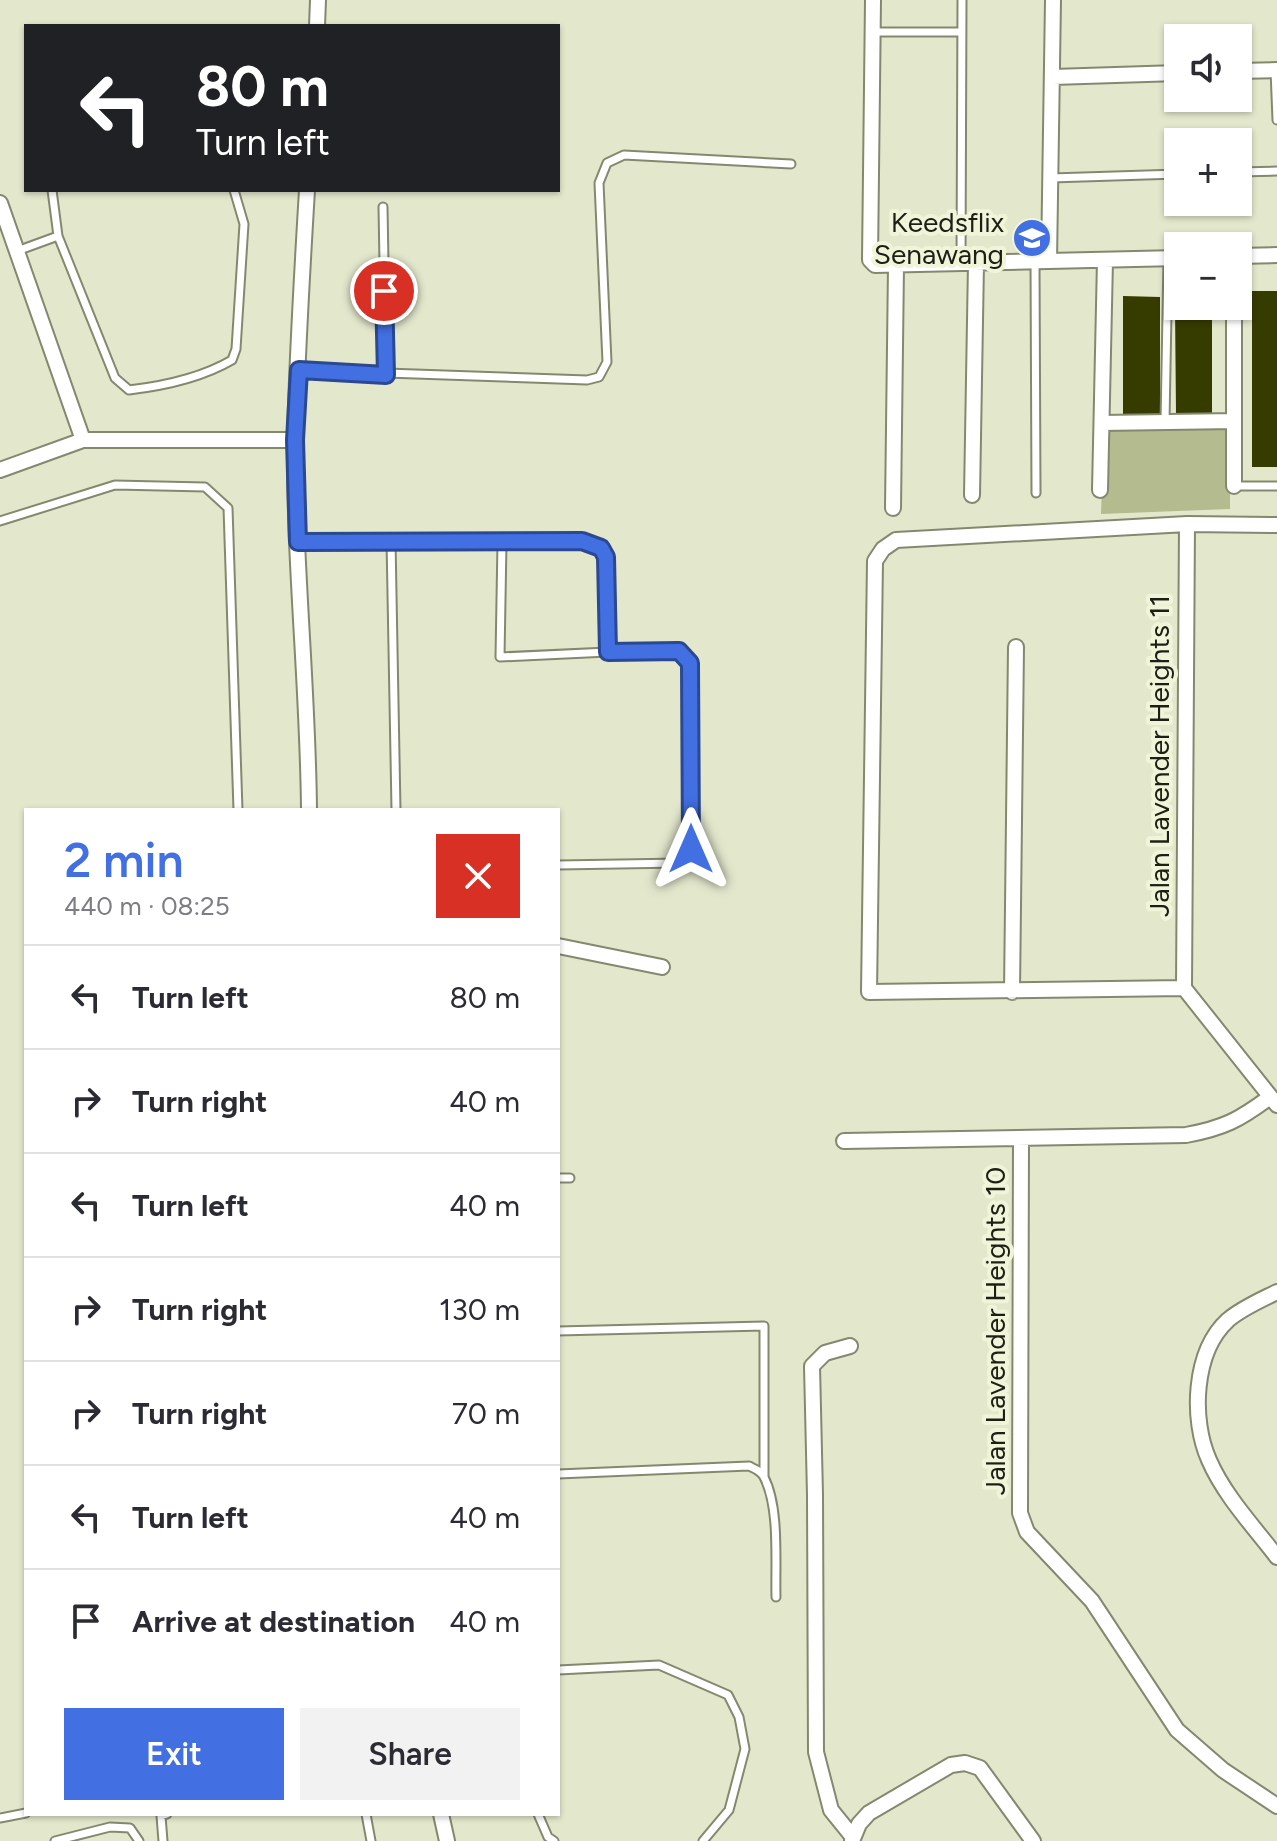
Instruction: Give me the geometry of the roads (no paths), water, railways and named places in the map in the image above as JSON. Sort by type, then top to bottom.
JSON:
[{"type":"street","points":[[317,24],[318,0]]},
{"type":"street","points":[[873,0],[870,260],[875,265],[1164,258]]},
{"type":"street","points":[[1042,261],[1051,178],[1053,0]]},
{"type":"street","points":[[1252,71],[1276,70]]},
{"type":"street","points":[[1053,77],[1164,73]]},
{"type":"street","points":[[307,192],[295,440],[309,722],[309,808]]},
{"type":"street","points":[[0,203],[83,440]]},
{"type":"street","points":[[1252,256],[1277,255]]},
{"type":"street","points":[[1100,490],[1105,260]]},
{"type":"street","points":[[968,264],[972,495]]},
{"type":"street","points":[[893,508],[896,266]]},
{"type":"street","points":[[1234,320],[1234,486]]},
{"type":"street","points":[[1102,423],[1234,421]]},
{"type":"street","points":[[0,470],[83,440],[295,440]]},
{"type":"street","points":[[844,1141],[1186,1135],[1219,1129],[1273,1101],[1184,988],[869,992],[875,561],[883,549],[896,540],[1187,524],[1277,525]]},
{"type":"street","name":"Jalan Lavender Heights 11","points":[[1184,988],[1187,524]]},
{"type":"street","points":[[1012,992],[1016,647]]},
{"type":"street","points":[[560,946],[662,967]]},
{"type":"street","name":"Jalan Lavender Heights 10","points":[[1021,1138],[1020,1513],[1027,1532],[1092,1601],[1177,1730],[1223,1770],[1277,1806]]},
{"type":"street","points":[[1277,1292],[1248,1306],[1227,1321],[1212,1342],[1202,1369],[1198,1407],[1200,1436],[1210,1463],[1239,1508],[1277,1557]]},
{"type":"street","points":[[850,1346],[825,1353],[812,1366],[816,1752],[831,1810],[852,1838],[869,1813],[951,1765],[965,1763],[980,1768],[1033,1841]]},
{"type":"street","points":[[441,1816],[447,1841]]},
{"type":"lane","points":[[962,0],[968,264]]},
{"type":"lane","points":[[873,32],[962,32]]},
{"type":"lane","points":[[1276,70],[1277,120]]},
{"type":"lane","points":[[299,370],[587,380],[599,377],[607,362],[599,183],[607,163],[624,155],[791,164]]},
{"type":"lane","points":[[1252,172],[1277,171]]},
{"type":"lane","points":[[1051,178],[1164,174]]},
{"type":"lane","points":[[52,192],[58,236],[115,378],[129,390],[149,388],[218,368],[232,360],[236,349],[244,224],[235,192]]},
{"type":"lane","points":[[383,207],[386,375]]},
{"type":"lane","points":[[17,251],[58,236]]},
{"type":"lane","points":[[1036,493],[1042,261]]},
{"type":"lane","points":[[1165,422],[1170,320]]},
{"type":"lane","points":[[0,521],[115,485],[205,487],[228,508],[238,808]]},
{"type":"lane","points":[[1234,486],[1277,486]]},
{"type":"lane","points":[[391,540],[396,808]]},
{"type":"lane","points":[[298,542],[582,541],[601,548],[606,557],[608,652]]},
{"type":"lane","points":[[502,542],[500,657],[679,651],[690,663],[691,849],[681,863],[560,865]]},
{"type":"lane","points":[[560,1178],[570,1178]]},
{"type":"lane","points":[[560,1331],[764,1326],[764,1477],[773,1509],[776,1597]]},
{"type":"lane","points":[[560,1474],[749,1466],[764,1477]]},
{"type":"lane","points":[[560,1670],[659,1665],[728,1695],[739,1717],[745,1749],[729,1810],[703,1841]]},
{"type":"lane","points":[[0,1818],[24,1813]]},
{"type":"lane","points":[[161,1816],[163,1841]]},
{"type":"lane","points":[[366,1816],[371,1841]]},
{"type":"lane","points":[[539,1816],[548,1837],[554,1841]]},
{"type":"lane","points":[[55,1841],[110,1827],[130,1828],[139,1841]]},
{"type":"place","name":"Keedsflix Senawang","points":[[1032,238]]}]
